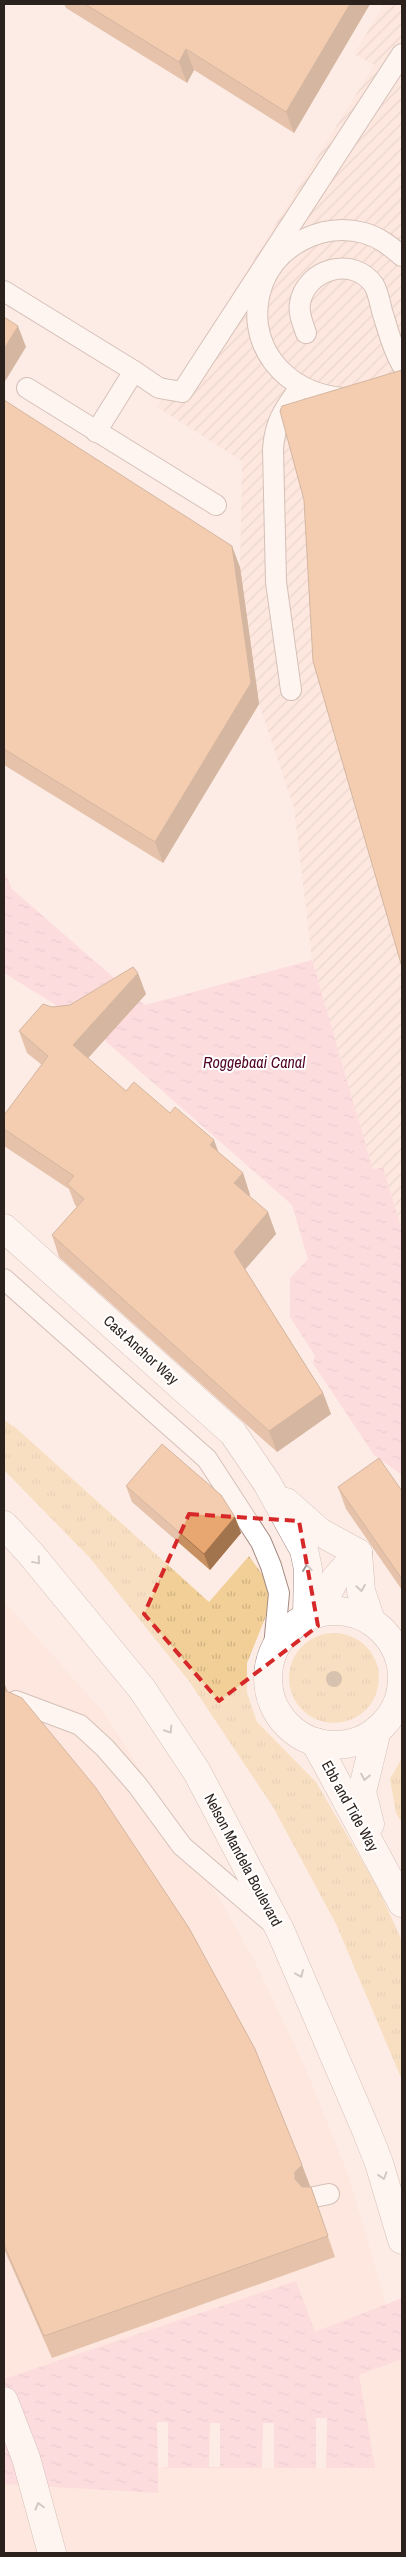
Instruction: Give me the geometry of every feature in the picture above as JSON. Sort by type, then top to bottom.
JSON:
[{"type":"main road","name":"Cast Anchor Way","points":[[4,1228],[225,1424],[267,1483],[304,1550],[308,1569],[312,1614]]},
{"type":"main road","name":"Cast Anchor Way","points":[[267,1483],[304,1520],[336,1542],[363,1547]]},
{"type":"main road","name":"Nelson Mandela Boulevard","points":[[4,1526],[36,1560],[142,1689],[196,1772],[280,1930],[369,2138],[402,2240]]},
{"type":"main road","points":[[312,1614],[363,1547]]},
{"type":"main road","points":[[363,1547],[361,1591],[371,1621]]},
{"type":"main road","points":[[328,1610],[351,1612],[371,1621],[387,1635],[398,1654],[402,1674],[397,1701],[391,1714],[377,1730],[358,1741],[337,1745],[315,1742],[295,1732],[278,1715],[269,1694],[268,1670],[274,1647],[288,1629],[312,1614],[328,1610]]},
{"type":"main road","name":"Ebb and Tide Way","points":[[377,1730],[362,1792],[364,1806],[386,1871]]},
{"type":"main road","name":"Ebb and Tide Way","points":[[315,1742],[402,1903]]},
{"type":"main road","points":[[4,2401],[26,2458],[52,2553]]},
{"type":"lane","points":[[4,291],[159,388],[182,392],[402,54]]},
{"type":"lane","points":[[367,395],[344,398],[322,396],[300,387],[281,372],[267,353],[259,330],[258,305],[262,290],[276,261],[294,245],[316,234],[339,230],[364,233],[378,239],[402,256]]},
{"type":"lane","points":[[306,333],[300,304],[307,286],[330,270],[341,267],[356,272],[375,286],[400,372]]},
{"type":"lane","points":[[96,432],[134,371]]},
{"type":"lane","points":[[291,690],[276,582],[273,449],[274,432],[279,417],[300,387]]},
{"type":"lane","points":[[27,388],[216,505]]},
{"type":"lane","points":[[4,1279],[207,1459],[261,1542],[272,1566],[279,1593],[274,1647]]},
{"type":"lane","points":[[16,1701],[80,1725],[105,1748],[138,1786],[182,1846],[280,1930]]},
{"type":"highlighted area","points":[[189,1514],[299,1521],[318,1626],[219,1701],[144,1614]]},
{"type":"shaded area","points":[[384,4],[402,4],[402,1231],[383,1167],[373,1170],[312,960],[294,808],[259,704],[240,567],[242,461],[157,407],[180,379],[374,65],[354,54]]},
{"type":"shaded area","points":[[4,1601],[105,1714],[205,1874],[253,1958],[305,2067],[349,2177],[386,2304],[399,2360],[402,2359],[402,2553],[4,2553]]},
{"type":"green space","points":[[4,1420],[16,1428],[209,1602],[249,1556],[262,1574],[268,1590],[270,1606],[247,1663],[247,1693],[257,1722],[316,1782],[378,1888],[402,1941],[402,2080],[336,1924],[273,1807],[189,1681],[89,1557],[4,1470]]},
{"type":"green space","points":[[325,1633],[343,1633],[359,1640],[372,1653],[379,1669],[379,1687],[372,1703],[359,1716],[343,1723],[325,1723],[309,1716],[296,1703],[289,1687],[289,1669],[296,1653],[309,1640]]},
{"type":"green space","points":[[402,1758],[402,1823],[396,1813],[390,1779]]},
{"type":"water","name":"Roggebaai Canal","points":[[4,871],[12,889],[145,1005],[312,960],[373,1170],[383,1167],[402,1231],[402,1475],[374,1455],[284,1320],[284,1275],[306,1253],[292,1205],[85,1023],[4,973]]},
{"type":"water","points":[[296,2281],[315,2332],[402,2298],[402,2359],[359,2375],[375,2468],[158,2468],[158,2493],[4,2484],[4,2379]]},
{"type":"pier","points":[[306,1253],[308,1259],[290,1278],[290,1317],[315,1356],[313,1363],[284,1320],[284,1275]]},
{"type":"pier","points":[[316,2418],[327,2418],[326,2468],[316,2468]]},
{"type":"pier","points":[[157,2422],[168,2422],[168,2467],[158,2468]]},
{"type":"pier","points":[[210,2423],[220,2423],[220,2467],[209,2467]]},
{"type":"pier","points":[[263,2423],[274,2423],[274,2468],[262,2468]]},
{"type":"building","points":[[85,4],[350,4],[286,112],[186,49],[179,62]]},
{"type":"building","points":[[4,317],[18,326],[4,349]]},
{"type":"building","points":[[402,370],[402,967],[313,661],[304,500],[280,411],[282,406]]},
{"type":"building","points":[[4,400],[232,546],[251,683],[155,842],[4,749]]},
{"type":"building","points":[[133,967],[138,973],[73,1045],[126,1091],[134,1082],[170,1113],[175,1107],[214,1140],[210,1145],[243,1173],[234,1183],[268,1212],[234,1252],[323,1393],[269,1431],[52,1235],[84,1199],[67,1184],[74,1176],[4,1129],[4,1115],[48,1056],[19,1031],[43,1004],[52,1007],[70,1005]]},
{"type":"building","points":[[162,1444],[221,1495],[235,1517],[204,1554],[126,1486]]},
{"type":"building","points":[[379,1458],[402,1491],[402,1579],[338,1487]]},
{"type":"building","points":[[4,1690],[22,1698],[96,1788],[189,1928],[255,2049],[302,2165],[295,2172],[295,2179],[302,2187],[311,2187],[328,2236],[44,2336],[4,2245]]}]
